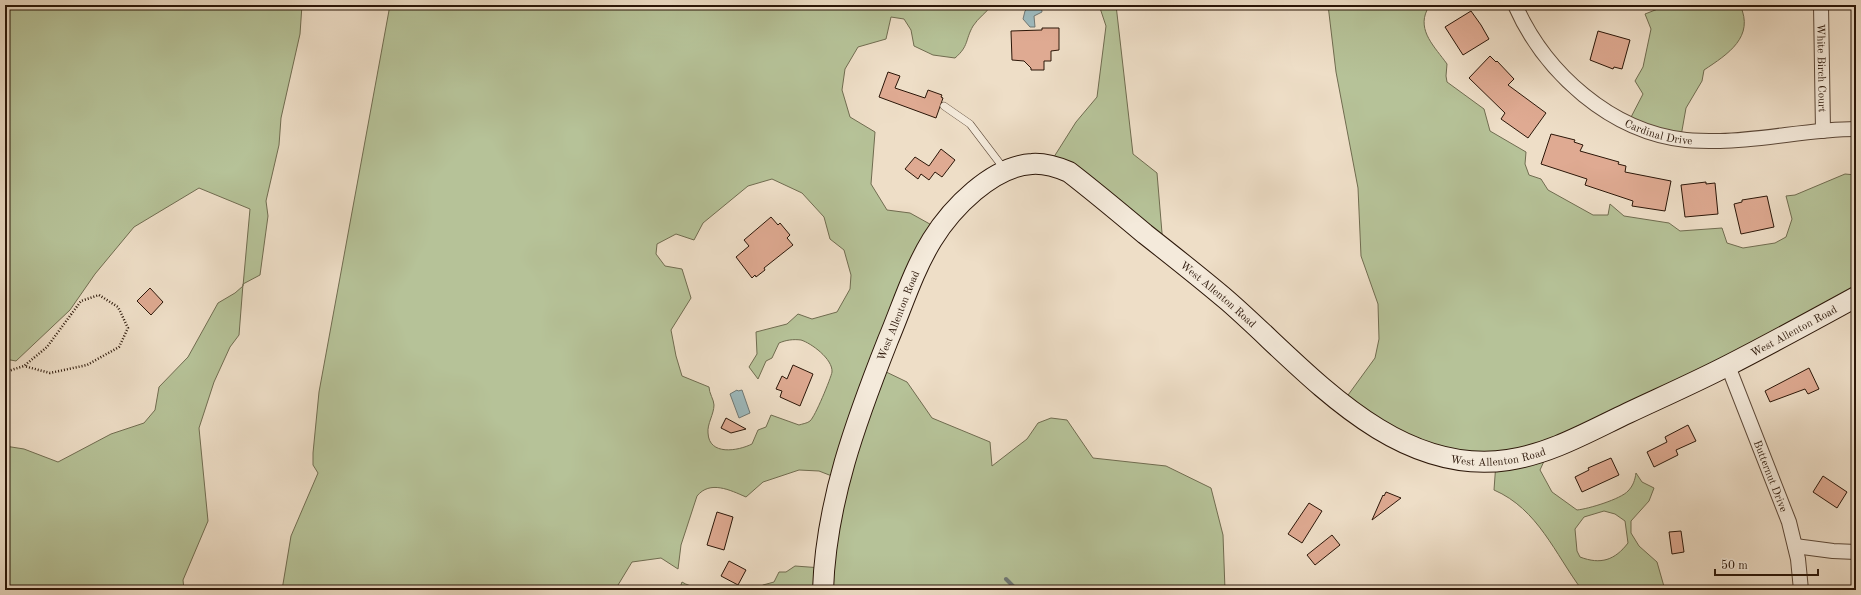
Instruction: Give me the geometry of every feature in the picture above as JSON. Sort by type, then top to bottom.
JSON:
[{"type":"street","name":"Cardinal Drive","points":[[1515,5],[1533,39],[1567,82],[1591,100],[1626,122],[1646,130],[1686,140],[1721,141],[1856,129]]},
{"type":"street","name":"White Birch Court","points":[[1821,5],[1823,132]]},
{"type":"street","name":"West Allenton Road","points":[[823,590],[829,526],[839,478],[852,435],[915,274],[932,240],[950,214],[980,187],[1005,170],[1031,164],[1052,165],[1069,172],[1227,301],[1325,389],[1363,420],[1400,442],[1436,455],[1465,461],[1496,461],[1522,457],[1544,451],[1586,433],[1728,366],[1856,297]]},
{"type":"street","name":"Butternut Drive","points":[[1728,366],[1789,522],[1795,546],[1801,590]]},
{"type":"street","points":[[1795,546],[1833,551],[1856,552]]},
{"type":"lane","points":[[944,106],[970,124],[1005,170]]},
{"type":"path","points":[[5,372],[24,366],[47,347],[81,300],[99,295],[118,307],[128,328],[119,347],[87,365],[50,373],[24,366]]},
{"type":"green space","points":[[5,5],[302,5],[300,34],[281,118],[279,145],[266,201],[268,216],[260,275],[243,284],[250,209],[199,188],[134,227],[95,274],[70,310],[16,361],[5,359]]},
{"type":"green space","points":[[390,5],[992,5],[977,20],[963,50],[955,58],[933,55],[914,46],[911,30],[904,19],[891,17],[886,39],[858,47],[845,69],[842,90],[850,117],[875,132],[871,184],[887,210],[910,213],[937,228],[880,369],[907,382],[932,418],[990,442],[992,466],[1027,439],[1038,423],[1051,418],[1067,420],[1093,458],[1166,466],[1211,488],[1223,535],[1225,590],[756,590],[763,585],[774,582],[779,572],[786,572],[795,566],[822,568],[837,478],[819,471],[799,470],[763,482],[746,497],[727,489],[714,487],[702,491],[697,496],[681,545],[678,569],[661,558],[632,562],[615,590],[282,590],[291,536],[318,473],[313,465],[313,453],[319,392]],"holes":[[[772,179],[802,193],[824,217],[830,239],[844,250],[851,275],[850,289],[837,312],[812,319],[798,314],[787,324],[756,332],[757,354],[749,367],[758,379],[766,361],[772,358],[779,343],[790,340],[801,340],[810,344],[821,352],[829,362],[832,372],[831,376],[819,405],[809,422],[799,425],[771,415],[766,427],[758,430],[752,444],[732,450],[725,450],[713,445],[708,433],[714,405],[709,387],[682,376],[671,330],[691,298],[682,269],[665,266],[656,254],[657,244],[676,234],[694,240],[703,223],[748,186]]]},
{"type":"green space","points":[[1099,5],[1116,5],[1133,154],[1157,173],[1163,245],[1052,160],[1076,122],[1097,97],[1106,26]]},
{"type":"green space","points":[[1328,5],[1425,5],[1427,10],[1424,18],[1426,32],[1433,45],[1447,64],[1447,82],[1484,109],[1490,131],[1526,152],[1525,164],[1529,175],[1541,179],[1548,190],[1593,215],[1608,215],[1610,204],[1624,216],[1669,223],[1680,231],[1722,228],[1727,243],[1743,248],[1775,243],[1786,237],[1792,219],[1786,196],[1795,195],[1845,174],[1856,175],[1856,300],[1550,448],[1540,470],[1552,492],[1577,510],[1604,503],[1624,494],[1630,489],[1636,473],[1642,482],[1654,488],[1649,501],[1631,521],[1631,533],[1639,546],[1657,562],[1665,590],[1582,590],[1534,520],[1509,498],[1494,490],[1496,462],[1443,456],[1343,402],[1375,358],[1379,339],[1378,304],[1361,256],[1358,188],[1336,72]],"holes":[[[1604,511],[1615,514],[1625,521],[1628,543],[1613,557],[1601,561],[1580,557],[1577,551],[1575,529],[1584,517]]]},
{"type":"green space","points":[[1668,5],[1740,5],[1744,16],[1742,35],[1737,44],[1722,58],[1704,70],[1702,81],[1686,108],[1681,136],[1629,121],[1643,94],[1635,81],[1643,67],[1651,29],[1645,14]]},
{"type":"green space","points":[[243,286],[239,335],[230,347],[214,382],[199,428],[208,521],[183,580],[184,590],[5,590],[5,446],[24,449],[58,462],[111,434],[144,423],[155,410],[159,387],[188,357],[218,303],[235,293]]},
{"type":"green space","points":[[682,582],[693,586],[713,586],[718,590],[679,590]]},
{"type":"water","points":[[1031,5],[1041,5],[1042,12],[1034,16],[1035,27],[1030,27],[1023,19],[1025,11]]},
{"type":"water","points":[[737,390],[742,390],[750,413],[739,418],[730,394]]},
{"type":"building","points":[[1471,11],[1489,39],[1463,55],[1445,27]]},
{"type":"building","points":[[1042,28],[1059,28],[1059,50],[1051,51],[1051,61],[1044,61],[1044,70],[1031,70],[1031,68],[1024,61],[1012,60],[1011,31],[1042,30]]},
{"type":"building","points":[[1598,31],[1630,40],[1622,69],[1614,67],[1613,69],[1590,60]]},
{"type":"building","points":[[1490,56],[1496,62],[1497,61],[1514,79],[1508,85],[1546,113],[1528,138],[1501,119],[1505,113],[1469,78]]},
{"type":"building","points":[[888,72],[900,76],[895,88],[925,98],[928,90],[942,95],[941,97],[943,98],[936,118],[879,97]]},
{"type":"building","points":[[1551,134],[1575,140],[1574,142],[1583,145],[1580,151],[1619,162],[1618,164],[1626,166],[1625,172],[1671,181],[1665,211],[1632,206],[1633,201],[1585,185],[1587,179],[1541,164]]},
{"type":"building","points":[[941,149],[955,160],[942,177],[935,172],[929,180],[921,174],[918,179],[905,169],[915,157],[929,166]]},
{"type":"building","points":[[1706,182],[1706,184],[1715,183],[1718,214],[1685,217],[1681,185]]},
{"type":"building","points":[[1767,196],[1774,227],[1741,234],[1734,204],[1742,202],[1742,200]]},
{"type":"building","points":[[771,217],[778,225],[780,223],[790,235],[787,238],[793,245],[764,268],[765,270],[756,277],[755,275],[752,278],[736,257],[749,246],[744,240]]},
{"type":"building","points":[[150,288],[163,302],[151,315],[137,301]]},
{"type":"building","points":[[793,365],[813,374],[800,406],[780,397],[782,391],[776,389],[782,376],[787,379]]},
{"type":"building","points":[[1809,368],[1819,389],[1808,394],[1805,389],[1770,402],[1765,391]]},
{"type":"building","points":[[726,418],[746,429],[731,433],[721,428]]},
{"type":"building","points":[[1688,425],[1696,441],[1676,450],[1678,455],[1654,467],[1647,452],[1667,442],[1665,437]]},
{"type":"building","points":[[1611,458],[1619,475],[1582,492],[1575,477],[1589,470],[1588,468]]},
{"type":"building","points":[[1823,476],[1847,492],[1837,508],[1813,492]]},
{"type":"building","points":[[1386,492],[1401,498],[1372,520],[1383,495],[1384,496]]},
{"type":"building","points":[[1309,503],[1322,511],[1302,543],[1288,534]]},
{"type":"building","points":[[717,512],[733,517],[724,550],[707,545]]},
{"type":"building","points":[[1681,531],[1684,552],[1672,554],[1669,532]]},
{"type":"building","points":[[1332,535],[1340,545],[1315,565],[1307,555]]},
{"type":"building","points":[[729,561],[746,570],[738,585],[721,576]]},
{"type":"waterway","points":[[1006,579],[1017,590]]}]
